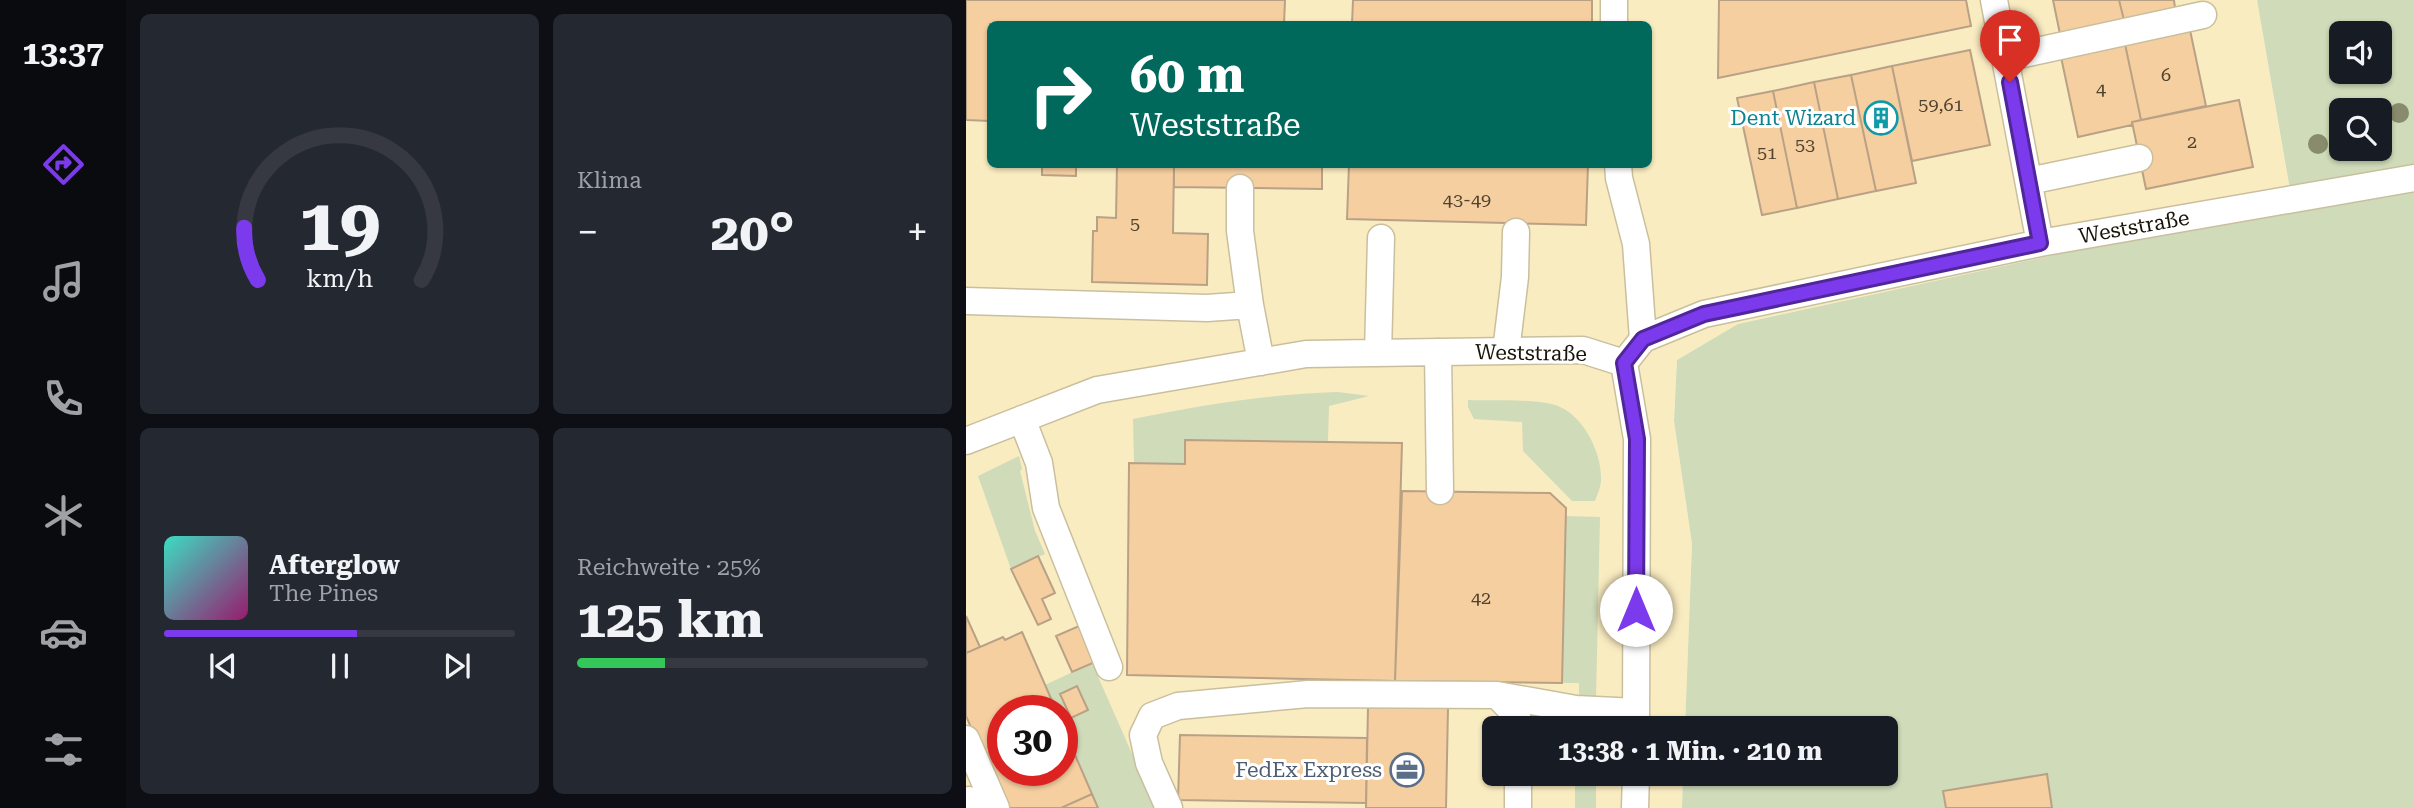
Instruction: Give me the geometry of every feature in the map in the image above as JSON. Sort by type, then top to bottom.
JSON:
[{"type":"street","points":[[1614,0],[1614,21]]},
{"type":"street","points":[[1994,0],[2040,243]]},
{"type":"street","points":[[2005,58],[2203,15]]},
{"type":"street","points":[[2028,181],[2139,158]]},
{"type":"street","points":[[1618,168],[1636,244],[1643,339]]},
{"type":"street","name":"Weststraße","points":[[966,441],[1097,390],[1306,355],[1583,350],[1624,363],[1643,339],[1704,314],[2040,243],[2414,178]]},
{"type":"street","points":[[1240,188],[1241,231],[1250,305],[1261,362]]},
{"type":"street","points":[[1506,351],[1516,277],[1516,232]]},
{"type":"street","points":[[1378,353],[1381,238]]},
{"type":"street","points":[[966,301],[1208,307],[1250,305]]},
{"type":"street","points":[[1438,352],[1440,491]]},
{"type":"street","points":[[1624,363],[1637,439],[1636,716]]},
{"type":"street","points":[[1021,419],[1039,463],[1046,508],[1110,667]]},
{"type":"street","points":[[1169,808],[1149,763],[1143,735],[1152,716],[1178,706],[1308,694],[1497,695],[1614,716]]},
{"type":"street","points":[[1497,695],[1517,716]]},
{"type":"street","points":[[966,739],[996,808]]},
{"type":"street","points":[[1518,786],[1518,808]]},
{"type":"street","points":[[1635,808],[1636,786]]},
{"type":"shaded area","points":[[966,0],[2257,0],[2292,203],[1738,324],[1677,360],[1674,421],[1692,544],[1685,716],[1482,716],[1482,786],[1683,786],[1682,808],[966,808]]},
{"type":"green space","points":[[2257,0],[2414,0],[2414,172],[2290,190]]},
{"type":"green space","points":[[2414,185],[2414,808],[1682,808],[1683,786],[1898,786],[1898,716],[1685,716],[1692,544],[1674,421],[1677,360],[1738,324],[2292,203]]},
{"type":"green space","points":[[1338,392],[1369,396],[1329,406],[1328,441],[1185,440],[1185,464],[1134,463],[1133,419],[1235,401]]},
{"type":"green space","points":[[1468,400],[1541,402],[1569,412],[1584,428],[1599,459],[1601,483],[1595,501],[1572,501],[1523,451],[1522,422],[1474,419],[1468,407]]},
{"type":"green space","points":[[1019,456],[1022,469],[1020,471],[1035,531],[1045,554],[1011,569],[978,476]]},
{"type":"green space","points":[[1566,516],[1600,517],[1596,698],[1579,696],[1579,683],[1562,683]]},
{"type":"green space","points":[[1092,663],[1156,808],[1098,808],[1078,762],[1078,695],[1049,695],[1045,685]]},
{"type":"green space","points":[[1575,786],[1596,786],[1596,808],[1575,808]]},
{"type":"building","points":[[966,0],[1285,0],[1284,21],[987,21],[987,121],[966,120]]},
{"type":"building","points":[[1353,0],[1592,0],[1592,21],[1352,21]]},
{"type":"building","points":[[1719,0],[1966,0],[1971,26],[1718,78]]},
{"type":"building","points":[[2053,0],[2119,0],[2124,20],[2060,34]]},
{"type":"building","points":[[2119,0],[2174,0],[2175,8],[2124,20]]},
{"type":"building","points":[[2190,30],[2206,106],[2141,120],[2125,44]]},
{"type":"building","points":[[2125,44],[2141,120],[2132,122],[2132,125],[2078,137],[2061,57]]},
{"type":"building","points":[[1970,50],[1990,145],[1912,161],[1892,66]]},
{"type":"building","name":"Dent Wizard","points":[[1892,66],[1916,183],[1876,191],[1851,75]]},
{"type":"building","points":[[1851,75],[1876,191],[1838,199],[1814,82]]},
{"type":"building","points":[[1814,82],[1838,199],[1797,208],[1773,91]]},
{"type":"building","points":[[1773,91],[1797,208],[1762,215],[1737,98]]},
{"type":"building","points":[[2239,100],[2253,167],[2146,189],[2132,122]]},
{"type":"building","points":[[1042,168],[1076,168],[1076,176],[1042,175]]},
{"type":"building","points":[[1117,168],[1174,168],[1173,233],[1208,234],[1207,285],[1092,282],[1093,231],[1097,231],[1097,217],[1116,218]]},
{"type":"building","points":[[1174,168],[1322,168],[1322,189],[1174,187]]},
{"type":"building","points":[[1349,168],[1588,168],[1586,225],[1347,219]]},
{"type":"building","points":[[1185,440],[1402,443],[1395,681],[1127,675],[1129,463],[1185,464]]},
{"type":"building","points":[[1402,491],[1550,493],[1566,508],[1562,683],[1395,681]]},
{"type":"building","points":[[1038,556],[1055,593],[1042,599],[1051,619],[1038,625],[1011,569]]},
{"type":"building","points":[[966,616],[980,647],[966,653]]},
{"type":"building","points":[[1079,626],[1095,662],[1072,672],[1056,636]]},
{"type":"building","points":[[1022,632],[1049,695],[987,695],[987,764],[966,716],[966,653],[1003,637],[1005,640]]},
{"type":"building","points":[[1077,686],[1088,710],[1078,715],[1078,695],[1060,694]]},
{"type":"building","name":"FedEx Express","points":[[1368,707],[1448,708],[1446,808],[1366,808]]},
{"type":"building","points":[[1180,735],[1367,738],[1366,803],[1178,800]]},
{"type":"building","points":[[1078,762],[1092,794],[1061,808],[1006,808],[996,786],[1078,786]]},
{"type":"building","points":[[2047,774],[2052,808],[1946,808],[1943,791]]},
{"type":"building","points":[[1092,794],[1098,808],[1061,808]]},
{"type":"place","name":"Dent Wizard","points":[[1881,118]]},
{"type":"place","name":"FedEx Express","points":[[1407,770]]},
{"type":"route","points":[[1636,610],[1637,439],[1624,363],[1643,339],[1704,314],[2040,243],[2010,82]]}]
